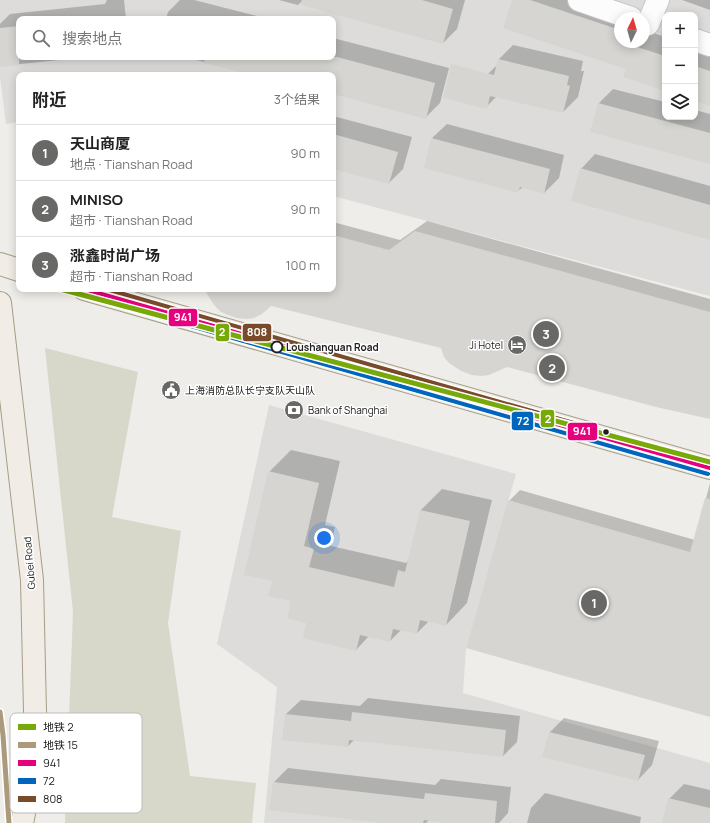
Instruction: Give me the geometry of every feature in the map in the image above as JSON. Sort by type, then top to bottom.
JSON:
[{"type":"main road","points":[[0,264],[16,269]]},
{"type":"main road","points":[[94,292],[710,468]]},
{"type":"main road","name":"Gubei Road","points":[[0,303],[32,580],[35,713]]},
{"type":"main road","name":"Gubei Road","points":[[22,823],[24,813]]},
{"type":"street","points":[[578,0],[614,13]]},
{"type":"street","points":[[650,17],[658,0]]},
{"type":"street","points":[[698,41],[710,45]]},
{"type":"shaded area","points":[[0,0],[710,0],[710,296],[336,197],[336,72],[16,72],[16,122],[6,124],[0,77]]},
{"type":"shaded area","points":[[45,348],[138,372],[112,517],[181,531],[168,623],[190,776],[256,783],[252,823],[65,823],[65,813],[142,813],[142,713],[69,713],[73,612]]},
{"type":"shaded area","points":[[269,405],[516,474],[466,648],[463,693],[710,763],[710,823],[264,823],[277,687],[217,644]]},
{"type":"building","points":[[302,0],[422,0],[453,9],[443,44],[301,5]]},
{"type":"building","points":[[512,0],[530,0],[614,28],[614,48],[640,48],[662,55],[662,90],[623,77],[626,69],[503,28]]},
{"type":"building","points":[[16,26],[16,60],[19,60],[19,65],[0,67],[0,28]]},
{"type":"building","points":[[337,57],[435,83],[426,119],[336,95],[336,72],[240,72],[204,63],[204,60],[336,60]]},
{"type":"building","points":[[498,59],[569,76],[567,85],[570,86],[563,113],[490,96],[487,109],[443,98],[451,64],[494,75]]},
{"type":"building","points":[[698,67],[710,71],[710,106],[698,102]]},
{"type":"building","points":[[598,103],[710,133],[710,164],[590,132]]},
{"type":"building","points":[[336,135],[398,152],[389,184],[336,170]]},
{"type":"building","points":[[431,138],[550,169],[544,194],[520,187],[518,193],[424,168]]},
{"type":"building","points":[[580,168],[710,205],[710,240],[571,201]]},
{"type":"building","points":[[415,231],[710,312],[710,419],[656,407],[507,367],[489,375],[472,375],[461,371],[449,363],[444,357],[441,348],[271,306],[262,314],[254,318],[237,318],[221,312],[214,305],[206,292],[336,292],[336,236],[389,250]]},
{"type":"building","points":[[268,471],[319,483],[304,546],[314,549],[309,567],[394,587],[398,570],[405,572],[420,510],[470,521],[446,626],[420,620],[417,634],[393,629],[390,642],[360,635],[356,651],[303,638],[306,623],[287,618],[291,601],[268,596],[272,581],[244,575]]},
{"type":"building","points":[[705,498],[710,499],[710,717],[466,648],[508,500],[690,552]]},
{"type":"building","points":[[352,712],[506,730],[503,757],[349,740],[348,747],[282,740],[285,714],[351,721]]},
{"type":"building","points":[[549,732],[645,755],[638,781],[542,757]]},
{"type":"building","points":[[273,782],[424,799],[425,793],[497,801],[495,823],[446,823],[424,820],[423,823],[383,823],[269,810]]},
{"type":"building","points":[[668,798],[710,808],[710,823],[662,823]]},
{"type":"metro line","name":"2","points":[[71,292],[710,462]]},
{"type":"metro line","name":"15","points":[[0,712],[9,823]]},
{"type":"transit line","name":"941","points":[[94,292],[710,468]]},
{"type":"transit line","name":"808","points":[[116,292],[710,462]]},
{"type":"transit line","name":"72","points":[[82,295],[708,474]]},
{"type":"place","name":"涨鑫时尚广场","points":[[546,334]]},
{"type":"place","name":"Ji Hotel","points":[[517,345]]},
{"type":"place","name":"Loushanguan Road","points":[[277,347]]},
{"type":"place","name":"MINISO","points":[[552,368]]},
{"type":"place","name":"上海消防总队长宁支队天山队","points":[[171,390]]},
{"type":"place","name":"Bank of Shanghai","points":[[294,410]]},
{"type":"place","name":"天山商厦","points":[[594,603]]}]
